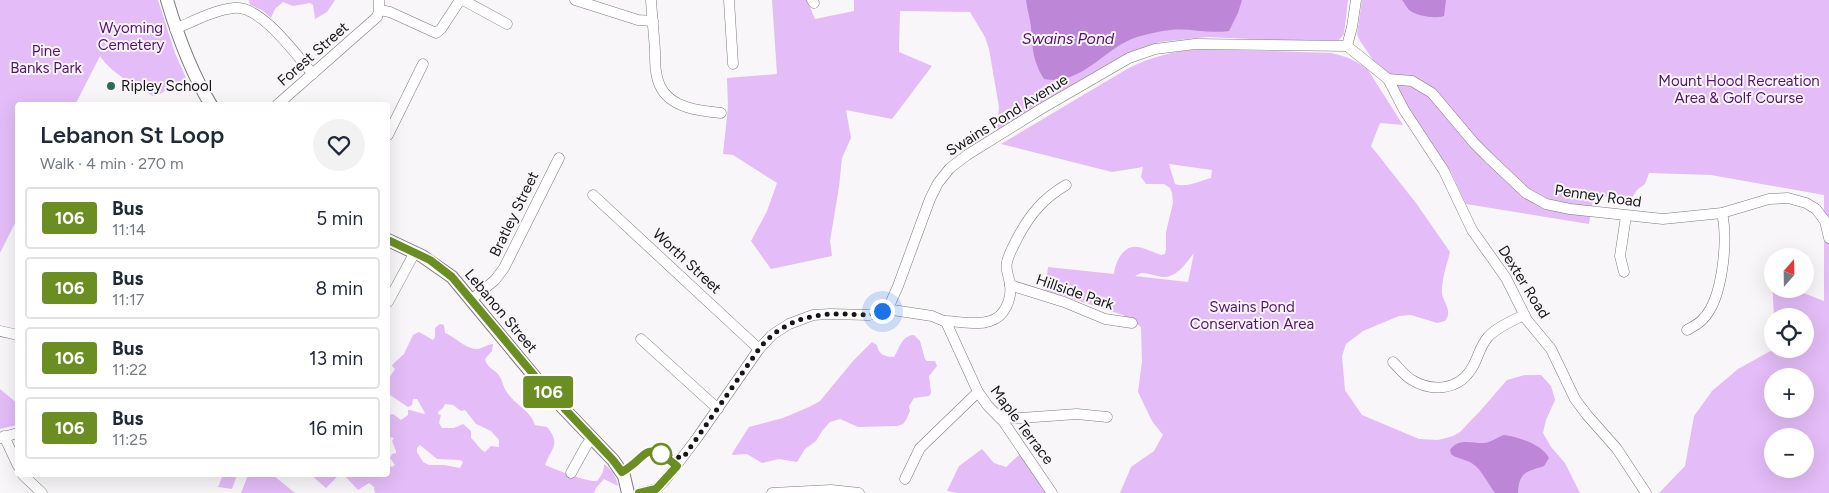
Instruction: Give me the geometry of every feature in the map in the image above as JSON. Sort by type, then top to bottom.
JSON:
[{"type":"main road","points":[[167,0],[175,29],[189,65],[209,102]]},
{"type":"main road","name":"Lebanon Street","points":[[390,241],[430,260],[448,274],[544,387],[619,468],[625,480],[628,493]]},
{"type":"street","points":[[379,5],[435,33],[441,29],[461,0],[506,24]]},
{"type":"street","points":[[575,0],[638,20],[653,21]]},
{"type":"street","points":[[652,0],[655,70],[662,90],[673,100],[692,110],[722,113]]},
{"type":"street","points":[[729,0],[733,64]]},
{"type":"street","points":[[1356,0],[1347,46],[1388,79]]},
{"type":"street","name":"Forest Street","points":[[280,102],[377,16],[379,5]]},
{"type":"street","points":[[175,29],[222,10],[246,9],[262,18],[313,74]]},
{"type":"street","name":"Swains Pond Avenue","points":[[886,309],[898,286],[930,199],[938,183],[950,168],[1019,122],[1129,58],[1155,49],[1195,44],[1347,46]]},
{"type":"street","points":[[390,131],[423,64]]},
{"type":"street","name":"Penney Road","points":[[1388,79],[1412,81],[1432,93],[1474,143],[1530,196],[1558,207],[1663,219],[1722,213],[1782,197],[1806,203],[1820,213],[1826,221],[1829,238]]},
{"type":"street","name":"Dexter Road","points":[[1388,79],[1404,110],[1444,171],[1472,230],[1506,278],[1524,315],[1551,349],[1566,384],[1579,406],[1617,449],[1646,493]]},
{"type":"street","name":"Bratley Street","points":[[471,300],[495,280],[504,268],[559,158]]},
{"type":"street","points":[[640,493],[656,489],[666,479],[718,409],[759,349],[775,333],[805,317],[830,314],[872,315],[886,309],[932,316],[944,321],[974,323],[988,322],[996,319],[1005,310],[1008,302],[1010,285],[1006,270],[1007,261],[1027,220],[1046,198],[1066,185]]},
{"type":"street","name":"Worth Street","points":[[593,195],[759,349]]},
{"type":"street","points":[[1687,330],[1705,318],[1716,298],[1725,245],[1722,213]]},
{"type":"street","points":[[1624,272],[1620,256],[1626,216]]},
{"type":"street","points":[[390,298],[415,252]]},
{"type":"street","name":"Hillside Park","points":[[1010,285],[1064,302],[1105,319],[1132,323]]},
{"type":"street","points":[[1393,362],[1405,374],[1422,385],[1440,388],[1453,385],[1470,371],[1483,343],[1494,331],[1524,315]]},
{"type":"street","name":"Maple Terrace","points":[[944,321],[950,329],[978,392],[988,406],[999,416],[1052,493]]},
{"type":"street","points":[[0,331],[15,334]]},
{"type":"street","points":[[641,339],[718,409]]},
{"type":"street","points":[[905,479],[920,448],[978,392]]},
{"type":"street","points":[[999,416],[1020,418],[1076,414],[1107,418]]},
{"type":"street","points":[[15,434],[2,437],[15,461]]},
{"type":"street","points":[[571,474],[592,438]]},
{"type":"street","points":[[24,493],[26,479]]},
{"type":"street","points":[[26,479],[42,493]]},
{"type":"street","points":[[772,493],[830,490],[859,493]]},
{"type":"green space","points":[[0,0],[158,0],[175,53],[186,78],[160,94],[153,96],[117,74],[100,56],[77,102],[15,102],[15,223],[0,253]]},
{"type":"green space","points":[[249,0],[335,0],[327,12],[315,19],[313,5],[310,3],[293,6],[283,2],[275,9],[271,18],[262,10],[250,5]]},
{"type":"green space","points":[[772,0],[807,0],[815,19],[854,11],[854,0],[1348,0],[1344,34],[1339,40],[1296,41],[1208,37],[1160,42],[1127,54],[997,130],[999,107],[989,49],[985,37],[970,12],[900,11],[899,52],[932,66],[892,119],[846,110],[851,138],[842,158],[830,241],[832,256],[771,269],[751,241],[767,211],[777,183],[733,155],[723,154],[728,107],[727,78],[777,74]]},
{"type":"green space","name":"Mount Hood Recreation Area & Golf Course","points":[[1362,0],[1829,0],[1829,493],[1659,493],[1685,466],[1694,416],[1712,391],[1738,369],[1764,355],[1764,358],[1814,358],[1814,308],[1773,308],[1773,298],[1814,297],[1824,301],[1824,195],[1711,175],[1649,173],[1645,184],[1637,190],[1631,199],[1626,201],[1594,194],[1589,224],[1466,204],[1451,172],[1357,34]]},
{"type":"green space","name":"Swains Pond Conservation Area","points":[[1191,50],[1331,53],[1351,59],[1368,70],[1403,125],[1380,123],[1371,146],[1416,203],[1450,252],[1442,291],[1448,313],[1445,321],[1437,323],[1411,315],[1399,316],[1363,331],[1346,344],[1342,356],[1345,390],[1362,415],[1419,439],[1438,440],[1460,432],[1507,380],[1525,375],[1541,375],[1551,386],[1555,400],[1546,420],[1543,433],[1551,447],[1565,463],[1580,493],[1120,493],[1131,467],[1154,451],[1163,435],[1152,421],[1138,392],[1142,362],[1141,327],[1123,315],[1045,290],[1048,267],[1114,274],[1118,260],[1128,248],[1138,247],[1161,255],[1165,254],[1166,232],[1173,203],[1172,193],[1170,188],[1164,184],[1146,184],[1141,177],[1143,167],[1112,172],[1001,144],[1127,69],[1153,58]],"holes":[[[1169,164],[1212,170],[1211,178],[1188,185],[1175,184]],[[1194,253],[1188,282],[1135,276],[1147,273],[1167,277],[1181,269]]]},
{"type":"green space","points":[[440,324],[444,325],[445,333],[474,349],[493,344],[492,351],[485,359],[487,364],[498,374],[507,393],[527,412],[535,425],[547,427],[554,438],[554,446],[545,465],[579,478],[597,481],[604,469],[604,464],[613,473],[618,486],[604,479],[594,493],[375,493],[374,487],[369,483],[358,490],[346,477],[390,477],[390,466],[395,465],[390,458],[396,451],[392,441],[394,438],[390,437],[390,415],[393,414],[401,420],[408,415],[408,410],[425,413],[417,399],[413,399],[412,405],[408,407],[390,395],[390,377],[395,369],[392,366],[393,364],[404,354],[413,335],[419,332],[433,340],[435,328]],"holes":[[[445,404],[453,405],[461,411],[465,410],[476,424],[491,431],[499,440],[499,447],[491,446],[485,452],[483,451],[471,438],[471,431],[463,424],[454,428],[442,428],[439,423],[441,415],[438,412]],[[420,445],[437,459],[460,460],[463,462],[460,468],[429,465],[423,462],[417,452],[417,448]]]},
{"type":"green space","points":[[914,335],[920,341],[925,359],[927,361],[935,361],[937,366],[929,376],[931,393],[929,396],[914,398],[903,424],[897,426],[858,427],[840,419],[830,422],[816,441],[805,449],[797,462],[779,459],[762,463],[747,454],[732,455],[749,427],[783,418],[820,401],[853,361],[872,342],[877,345],[882,354],[894,357],[901,343],[906,338]]},
{"type":"green space","points":[[0,389],[15,402],[15,425],[0,429]]},
{"type":"green space","points":[[982,449],[994,463],[1006,467],[1020,454],[1048,493],[958,493],[947,491],[959,466]]},
{"type":"green space","points":[[222,477],[236,477],[232,489],[218,487]]},
{"type":"green space","points":[[247,477],[275,477],[295,493],[241,493]]},
{"type":"green space","points":[[313,477],[337,477],[326,488]]},
{"type":"water","name":"Swains Pond","points":[[1026,0],[1242,0],[1229,31],[1171,30],[1137,37],[1125,42],[1081,72],[1057,80],[1044,79],[1037,67]]},
{"type":"water","points":[[1402,0],[1446,0],[1444,16],[1431,17],[1416,14],[1409,10]]},
{"type":"water","points":[[1504,435],[1523,439],[1535,445],[1546,453],[1549,458],[1544,466],[1529,471],[1522,476],[1518,493],[1495,493],[1476,467],[1470,462],[1453,456],[1450,450],[1462,442],[1485,443]]},
{"type":"bus line","name":"106","points":[[390,241],[430,260],[452,277],[544,387],[622,472],[651,450],[665,456],[677,466],[656,489],[639,493]]},
{"type":"place","name":"Ripley School","points":[[111,86]]},
{"type":"route","points":[[661,454],[683,458],[759,349],[782,328],[805,317],[820,314],[869,315],[882,311]]},
{"type":"park label","name":"Wyoming Cemetery","points":[[131,36]]},
{"type":"park label","name":"Pine Banks Park","points":[[46,60]]}]
